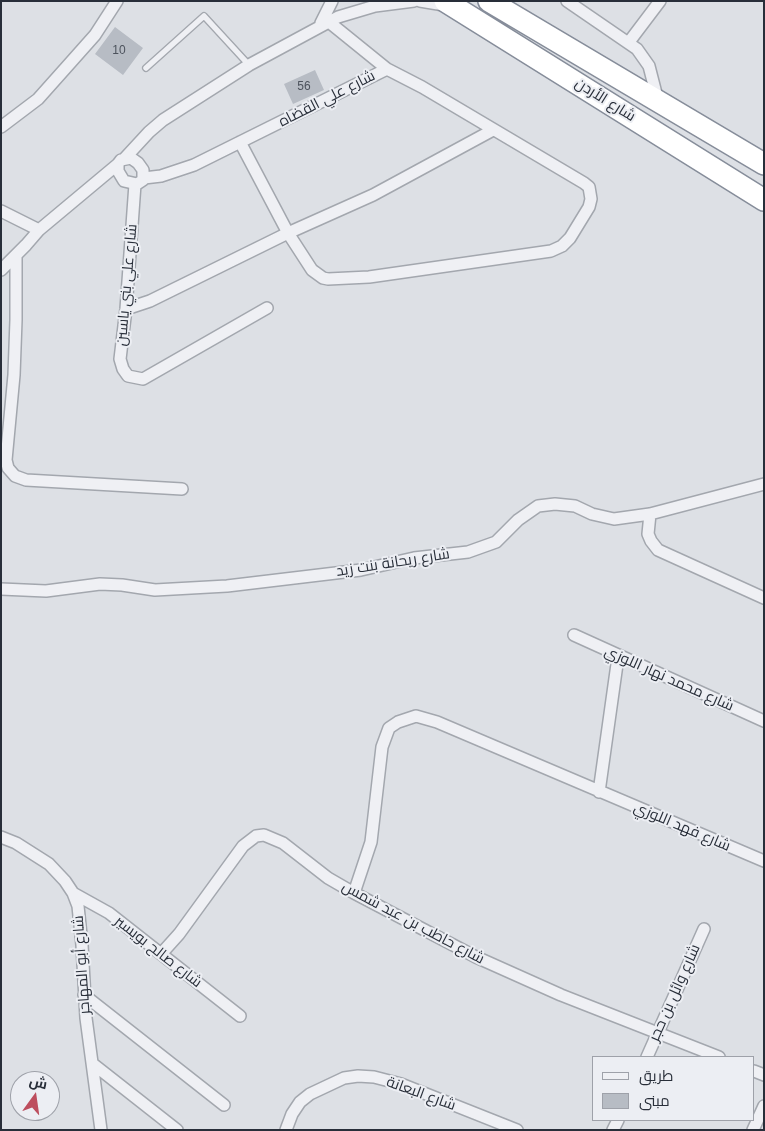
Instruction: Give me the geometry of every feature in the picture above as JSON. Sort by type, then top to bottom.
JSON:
[{"type":"highway","name":"شارع الأردن","points":[[489,1],[764,164]]},
{"type":"highway","name":"شارع الأردن","points":[[450,4],[764,200]]},
{"type":"street","points":[[1,127],[38,98],[94,34],[117,1]]},
{"type":"street","points":[[1,270],[38,230],[122,161],[148,132],[163,120],[248,65],[317,29],[326,20],[332,1]]},
{"type":"street","points":[[326,20],[375,6],[414,1]]},
{"type":"street","points":[[420,1],[450,4]]},
{"type":"street","points":[[568,1],[637,49],[649,66],[658,100]]},
{"type":"street","points":[[629,42],[660,1]]},
{"type":"street","points":[[326,20],[387,69]]},
{"type":"street","name":"شارع علي القضاه","points":[[139,181],[174,173],[387,69],[422,87],[492,130],[584,182],[589,187],[591,199],[589,207],[570,238],[562,246],[551,251],[369,277],[335,280],[323,278],[312,270],[288,233]]},
{"type":"street","points":[[126,309],[150,301],[288,233],[373,194],[492,130]]},
{"type":"street","points":[[240,142],[288,233]]},
{"type":"street","points":[[131,158],[138,162],[143,170],[139,181],[127,182],[122,178],[119,173],[122,161],[131,158]]},
{"type":"street","name":"شارع علي بني ياسين","points":[[139,181],[120,360],[128,376],[143,379],[267,308]]},
{"type":"street","points":[[1,211],[38,230]]},
{"type":"street","points":[[16,255],[14,375],[6,460],[8,468],[15,476],[26,480],[182,489]]},
{"type":"street","name":"شارع ريحانة بنت زيد","points":[[1,589],[46,591],[100,584],[154,590],[227,586],[361,570],[414,558],[468,552],[496,542],[518,520],[538,506],[555,504],[575,506],[592,514],[614,519],[650,514],[764,484]]},
{"type":"street","points":[[650,514],[648,534],[658,550],[764,598]]},
{"type":"street","name":"شارع محمد نهار اللوزي","points":[[574,635],[764,721]]},
{"type":"street","points":[[599,792],[618,656]]},
{"type":"street","name":"شارع فهد اللوزي","points":[[354,893],[370,842],[382,747],[389,728],[398,722],[416,716],[437,722],[764,862]]},
{"type":"street","name":"شارع حاطب بن عبد شمس","points":[[161,954],[243,846],[256,836],[264,835],[283,843],[328,878],[440,939],[518,977],[716,1056]]},
{"type":"street","name":"شارع أبو المهاجر","points":[[1,837],[16,843],[48,864],[65,881],[73,893],[80,917],[84,995],[101,1130]]},
{"type":"street","name":"شارع صالح بويسير","points":[[73,893],[109,913],[240,1016]]},
{"type":"street","name":"شارع وائل بن حجر","points":[[646,1056],[704,929]]},
{"type":"street","points":[[84,995],[224,1105]]},
{"type":"street","points":[[93,1064],[176,1130]]},
{"type":"street","name":"شارع البعانة","points":[[286,1130],[296,1108],[310,1094],[344,1078],[358,1076],[374,1077],[401,1084],[503,1127],[517,1130]]},
{"type":"street","points":[[753,1130],[764,1106]]},
{"type":"lane","points":[[146,68],[204,16],[248,65]]},
{"type":"building","points":[[115,27],[143,48],[123,75],[95,54]]},
{"type":"building","points":[[315,70],[324,90],[293,104],[284,84]]}]
